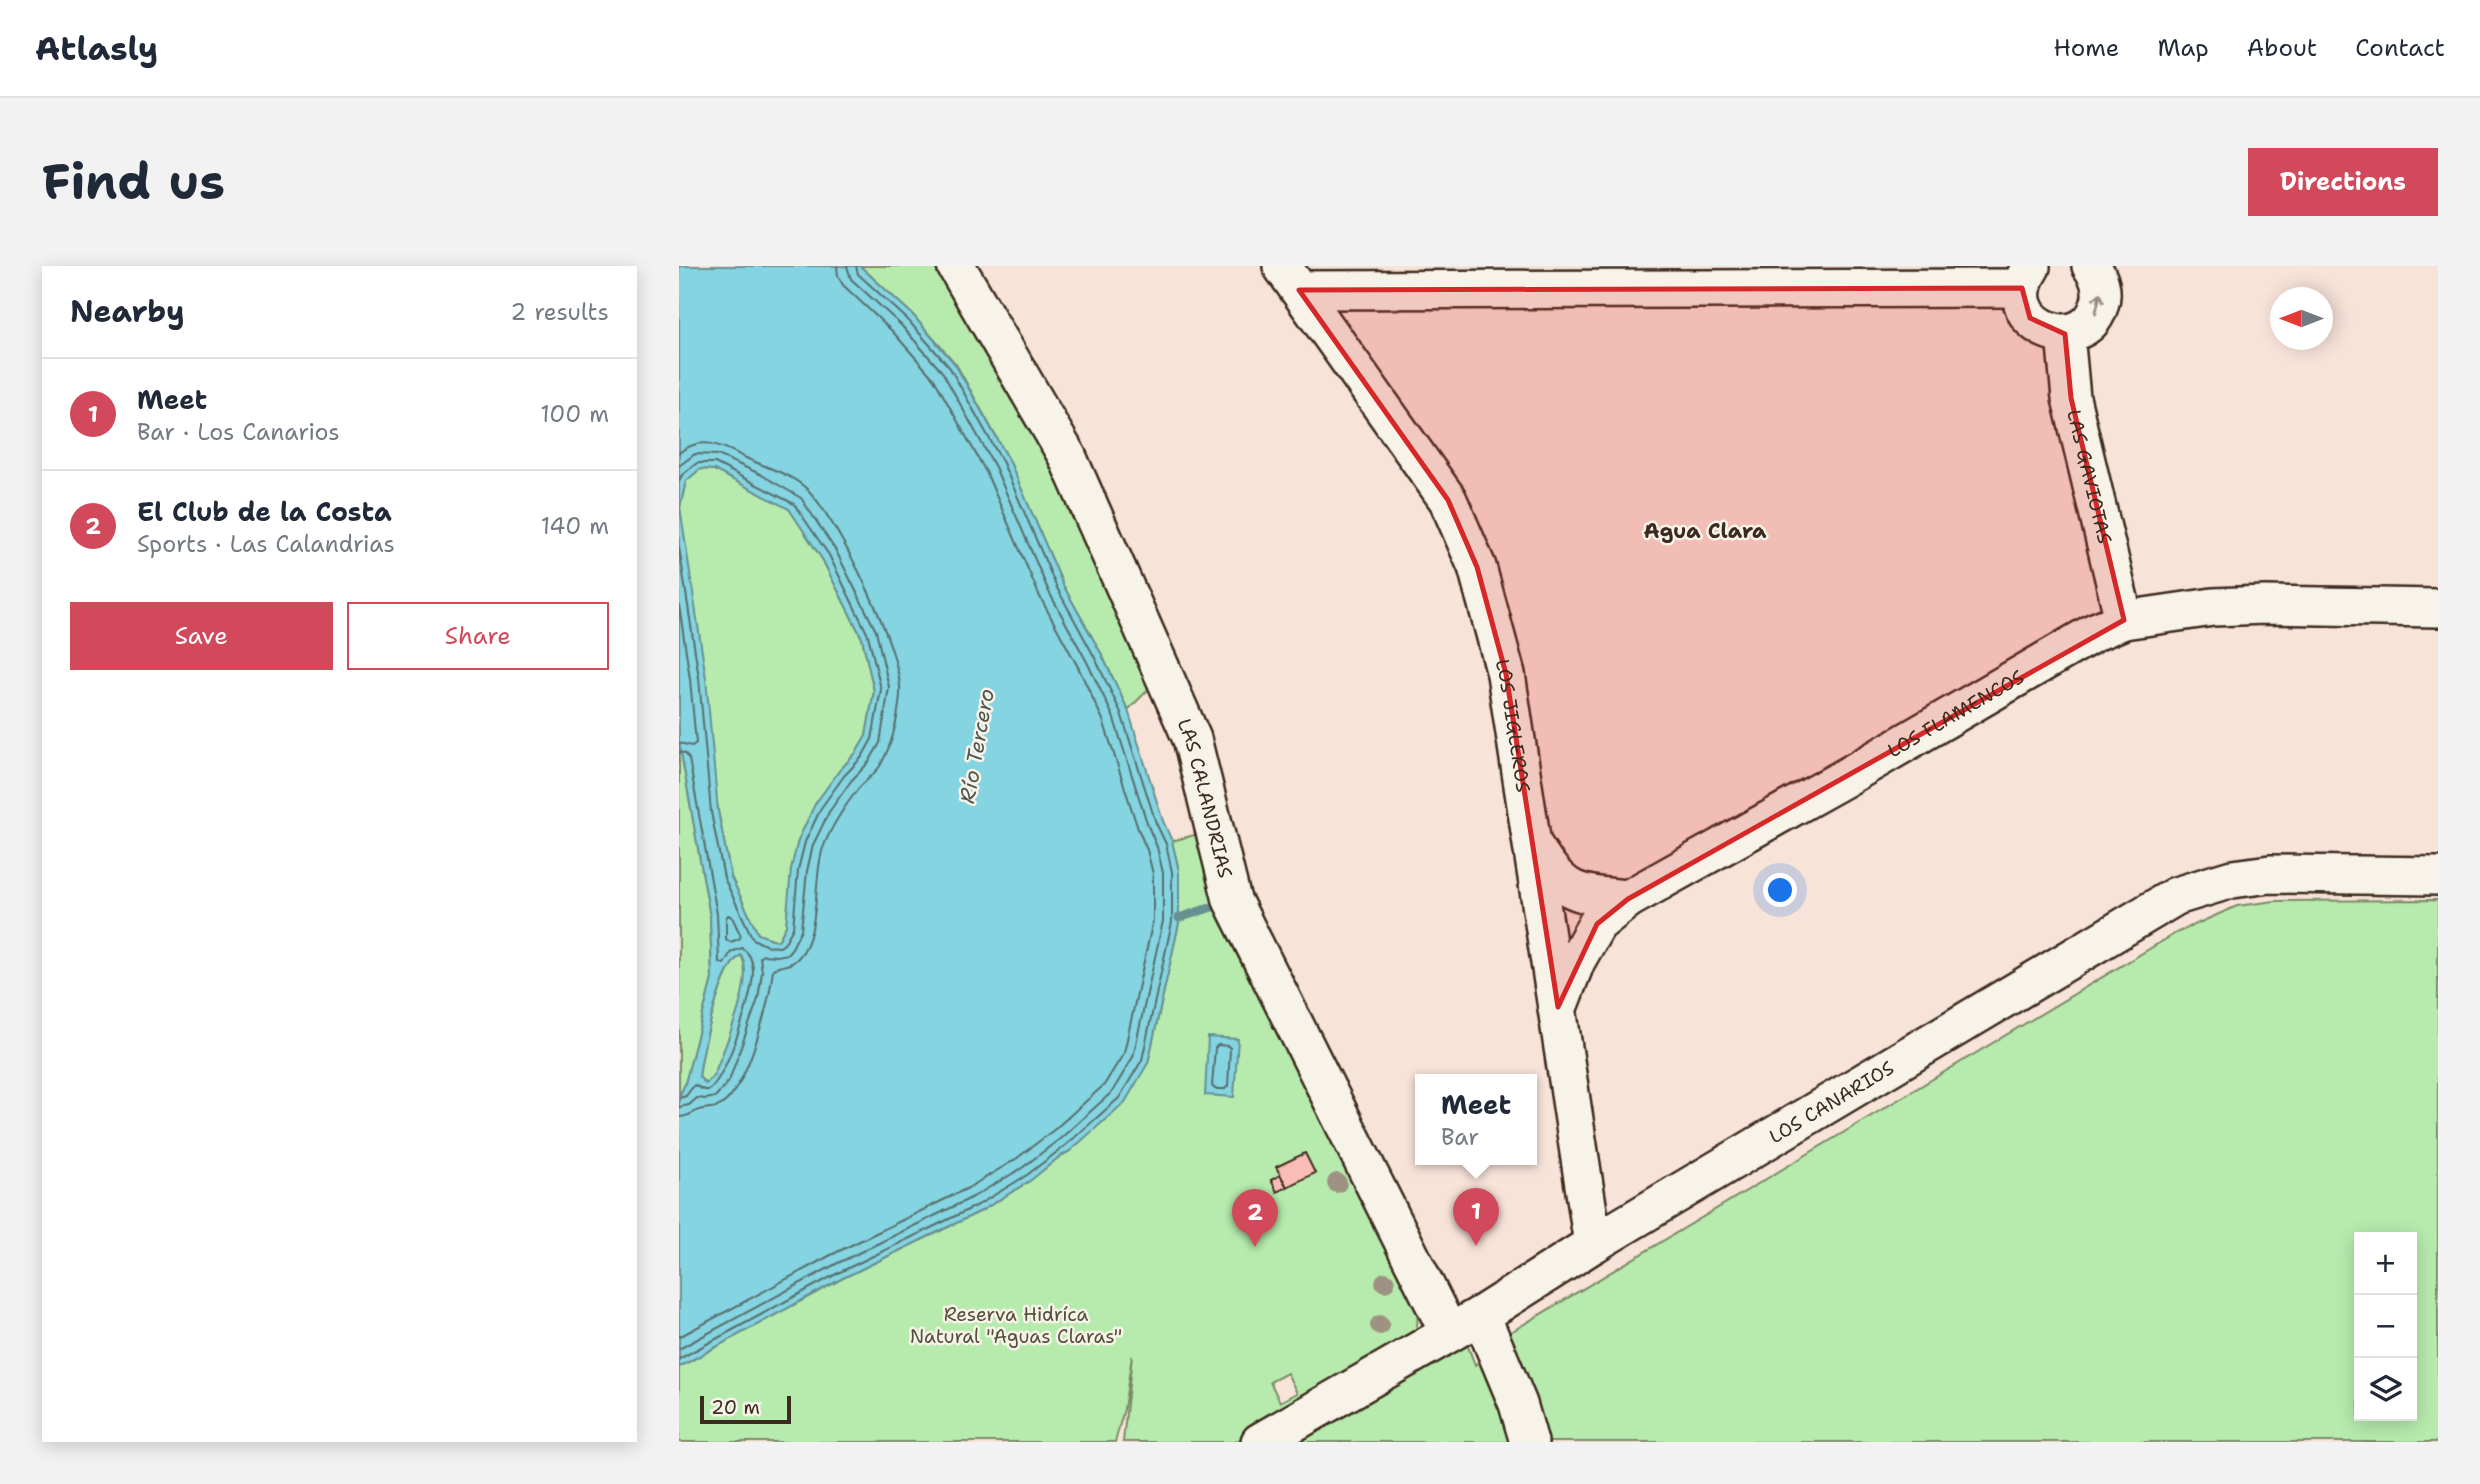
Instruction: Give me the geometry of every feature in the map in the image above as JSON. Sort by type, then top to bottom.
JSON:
[{"type":"street","name":"LAS CALANDRIAS","points":[[956,266],[1067,456],[1192,739],[1232,900],[1449,1333]]},
{"type":"street","points":[[1290,278],[2027,277],[2023,307],[2030,318],[2040,327],[2065,334],[2089,323],[2097,312],[2101,287],[2091,266]]},
{"type":"street","name":"LOS JIGLEROS","points":[[1290,278],[1448,500],[1477,567],[1506,674],[1593,1244]]},
{"type":"street","name":"LAS GAVIOTAS","points":[[2065,334],[2071,398],[2124,620]]},
{"type":"street","name":"LOS FLAMENCOS","points":[[1558,1007],[1576,961],[1597,924],[1628,899],[1841,780],[2095,632],[2124,620],[2213,607],[2265,605],[2438,608]]},
{"type":"street","points":[[1533,844],[1550,873],[1566,887],[1588,895],[1628,899]]},
{"type":"street","name":"LOS CANARIOS","points":[[1260,1442],[1481,1315],[1593,1244],[2176,897],[2232,879],[2270,874],[2438,876]]},
{"type":"street","points":[[1481,1315],[1518,1404],[1529,1442]]},
{"type":"highlighted area","points":[[2022,288],[2030,318],[2065,334],[2071,398],[2124,620],[1628,899],[1597,924],[1558,1007],[1506,674],[1477,567],[1448,500],[1299,290]]},
{"type":"green space","points":[[860,266],[947,266],[1066,472],[1144,667],[1148,690],[1128,710],[1102,655],[1063,585],[1009,460],[956,364],[912,314]]},
{"type":"green space","points":[[700,469],[714,470],[789,508],[822,559],[862,638],[874,691],[866,736],[856,753],[839,771],[788,905],[786,926],[778,941],[758,934],[731,877],[718,811],[680,507],[686,481]]},
{"type":"green space","points":[[679,741],[710,916],[712,979],[685,1084],[679,1097]]},
{"type":"green space","name":"Reserva Hidríca Natural \"Aguas Claras\"","points":[[1202,833],[1415,1306],[1417,1324],[1409,1341],[1235,1442],[1123,1442],[1132,1356],[1124,1409],[1115,1442],[679,1442],[679,1367],[843,1278],[981,1211],[1031,1180],[1070,1151],[1148,1063],[1179,923],[1179,871],[1172,841]],"holes":[[[1287,1373],[1297,1393],[1280,1402],[1270,1382]]]},
{"type":"green space","points":[[2438,900],[2438,1442],[1296,1442],[1467,1344],[1475,1365],[1501,1338],[2176,933],[2237,906],[2275,901]]},
{"type":"green space","points":[[741,955],[745,966],[742,997],[714,1075],[706,1084],[699,1077],[713,1011],[726,976]]},
{"type":"water","name":"Río Tercero","points":[[679,266],[860,266],[912,314],[955,364],[1009,460],[1063,585],[1102,655],[1128,710],[1163,821],[1172,841],[1179,871],[1179,923],[1148,1063],[1125,1102],[1070,1151],[1031,1180],[981,1211],[843,1278],[679,1367],[679,1097],[685,1084],[712,979],[710,916],[679,741]],"holes":[[[700,469],[714,470],[789,509],[822,559],[862,638],[874,691],[866,736],[856,753],[815,804],[798,840],[791,869],[786,926],[778,941],[758,934],[731,877],[718,811],[706,678],[680,507],[686,481]],[[741,955],[745,966],[742,996],[714,1075],[706,1084],[699,1077],[713,1011],[726,975],[733,962]]]},
{"type":"water","points":[[1208,1037],[1238,1039],[1234,1097],[1205,1095]]},
{"type":"building","points":[[1305,1153],[1315,1173],[1287,1187],[1276,1167]]},
{"type":"building","points":[[1280,1175],[1287,1187],[1277,1192],[1271,1180]]},
{"type":"waterway","points":[[1179,918],[1224,903]]},
{"type":"place","name":"Meet","points":[[1476,1246]]},
{"type":"place","name":"El Club de la Costa","points":[[1255,1247]]},
{"type":"district","name":"Agua Clara","points":[[1705,531]]}]
